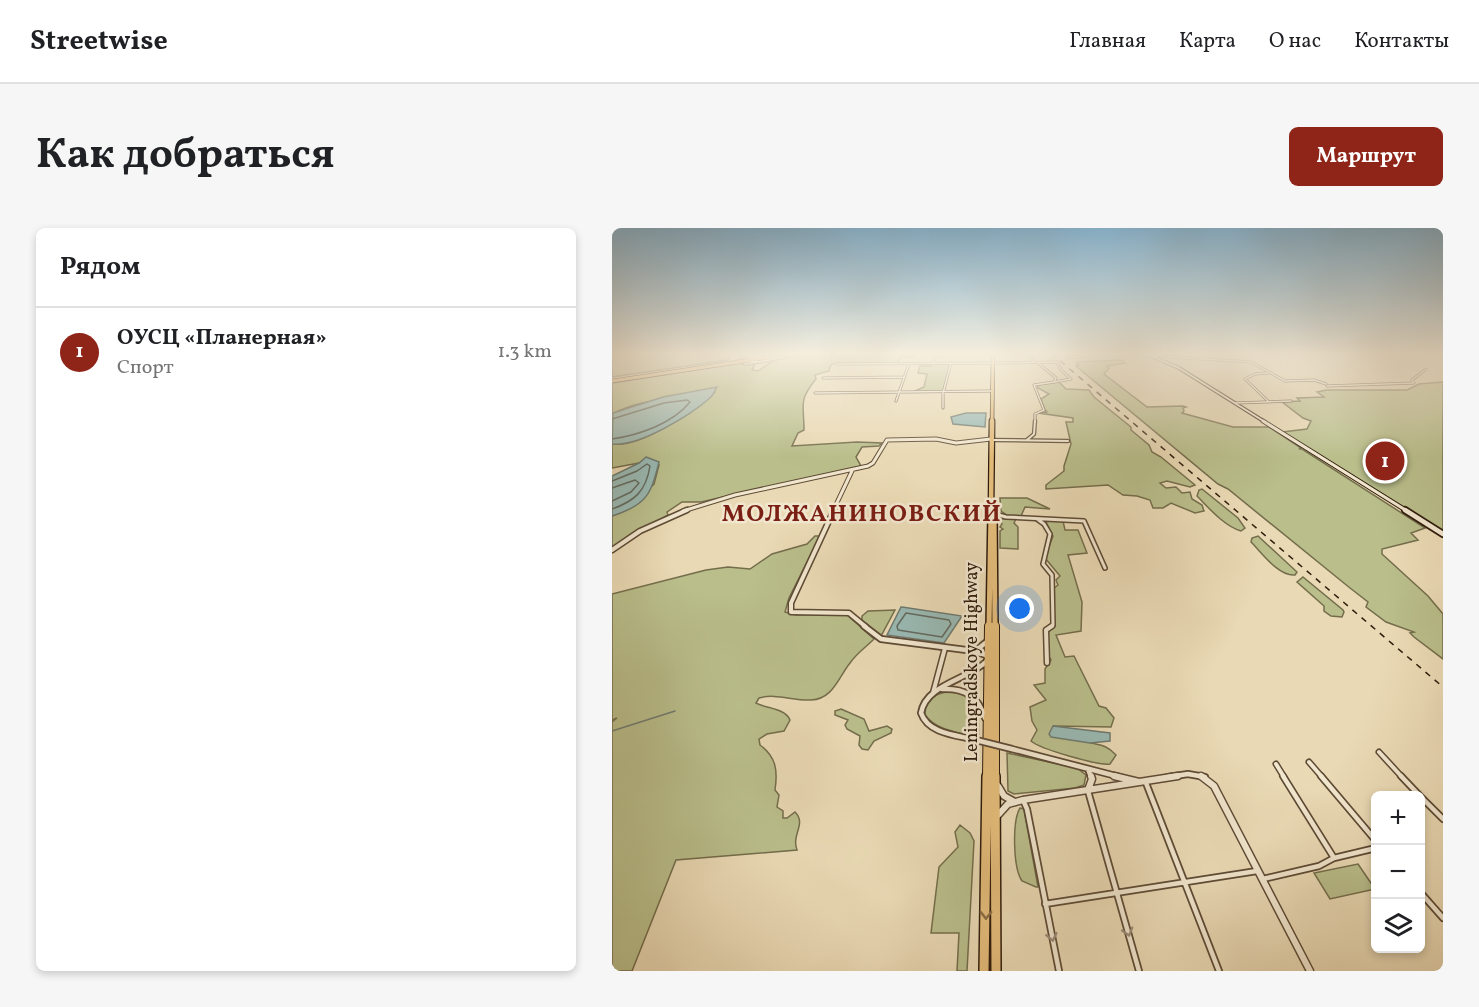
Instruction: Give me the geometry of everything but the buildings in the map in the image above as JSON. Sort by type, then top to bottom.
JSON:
[{"type":"highway","name":"Leningradskoye Highway","points":[[984,971],[992,388]]},
{"type":"highway","name":"Leningradskoye Highway","points":[[993,388],[990,441],[994,512],[996,971]]},
{"type":"main road","points":[[1210,388],[1443,534]]},
{"type":"street","points":[[896,401],[900,388]]},
{"type":"street","points":[[943,408],[943,393],[946,388]]},
{"type":"street","points":[[1027,440],[1034,434],[1035,414],[1044,410],[1035,388]]},
{"type":"street","points":[[1256,388],[1269,402]]},
{"type":"street","points":[[815,393],[992,391]]},
{"type":"street","points":[[1235,403],[1291,401]]},
{"type":"street","points":[[612,550],[641,530],[696,505],[872,464],[887,440],[936,439],[956,443],[1068,441]]},
{"type":"street","points":[[852,470],[789,608],[797,614],[849,613],[881,639],[974,651],[989,657],[974,674],[934,692],[920,711],[923,720],[938,729],[972,739],[1144,783]]},
{"type":"street","points":[[994,512],[1006,518],[1086,523],[1105,568]]},
{"type":"street","points":[[994,525],[998,520],[1006,518]]},
{"type":"street","points":[[1037,519],[1048,527],[1050,535],[1050,544],[1044,555],[1043,564],[1052,575],[1053,625],[1046,630],[1047,663]]},
{"type":"street","points":[[974,651],[989,639]]},
{"type":"street","points":[[934,692],[945,648]]},
{"type":"street","points":[[934,692],[956,688],[973,696],[982,708],[988,731]]},
{"type":"street","points":[[1379,752],[1415,791]]},
{"type":"street","points":[[1309,762],[1371,835]]},
{"type":"street","points":[[1276,764],[1334,858]]},
{"type":"street","points":[[1087,768],[1092,779],[1088,790],[1139,971]]},
{"type":"street","points":[[996,776],[999,788],[1004,796],[1011,800],[1195,774],[1211,782],[1310,971]]},
{"type":"street","points":[[1144,783],[1219,971]]},
{"type":"street","points":[[996,825],[998,814],[1004,806],[1023,800]]},
{"type":"street","points":[[1023,800],[1027,809],[1059,971]]},
{"type":"street","points":[[1425,801],[1443,819]]},
{"type":"street","points":[[1262,879],[1319,866],[1334,858],[1371,849]]},
{"type":"street","points":[[1045,904],[1257,870]]},
{"type":"street","points":[[1425,898],[1443,918]]},
{"type":"green space","points":[[612,388],[810,388],[803,403],[804,430],[798,433],[792,446],[857,442],[882,443],[879,446],[862,447],[856,457],[861,466],[701,502],[682,502],[667,512],[668,515],[612,547],[612,516],[624,511],[654,484],[659,465],[639,463],[612,468],[612,444],[624,444],[638,440],[666,427],[715,392],[712,388],[636,405],[612,414]]},
{"type":"green space","points":[[923,388],[945,388],[944,392],[913,392]]},
{"type":"green space","points":[[1038,388],[1089,390],[1094,397],[1131,427],[1131,430],[1149,445],[1152,452],[1195,485],[1190,487],[1167,481],[1160,483],[1166,488],[1176,487],[1182,493],[1190,492],[1192,499],[1202,505],[1204,511],[1195,513],[1171,503],[1163,508],[1153,508],[1150,500],[1123,495],[1108,485],[1046,489],[1046,485],[1064,471],[1071,444],[1066,422],[1073,422],[1073,418],[1038,413],[1047,412],[1041,399],[1049,394]]},
{"type":"green space","points":[[1102,388],[1122,388],[1147,407],[1183,406],[1186,407],[1183,408],[1182,413],[1233,427],[1269,427],[1301,448],[1299,449],[1425,528],[1411,533],[1418,540],[1382,549],[1382,554],[1428,596],[1443,614],[1443,659],[1410,633],[1414,632],[1386,622],[1366,607],[1368,602],[1228,489],[1218,484]]},
{"type":"green space","points":[[1412,388],[1443,388],[1443,531],[1282,432],[1307,429],[1311,421],[1303,418],[1282,402],[1300,401],[1297,398],[1324,397],[1317,392],[1327,390],[1407,390]]},
{"type":"green space","points":[[1202,489],[1238,518],[1245,528],[1241,531],[1235,529],[1217,516],[1197,496],[1199,490]]},
{"type":"green space","points":[[1000,498],[1027,498],[1050,509],[1025,507],[1021,516],[1008,516],[1001,511]]},
{"type":"green space","points":[[1016,519],[1014,523],[1018,527],[1018,549],[1000,548],[1000,531],[1003,529],[1000,527],[1002,524],[1000,520]]},
{"type":"green space","points":[[1045,520],[1063,521],[1065,530],[1078,530],[1087,553],[1068,555],[1082,602],[1081,631],[1056,635],[1065,657],[1074,656],[1099,706],[1106,708],[1114,718],[1111,727],[1053,726],[1089,743],[1108,748],[1116,755],[1110,764],[1070,756],[1031,741],[1037,730],[1032,721],[1030,707],[1046,700],[1034,685],[1045,683],[1045,669],[1051,660],[1048,655],[1048,632],[1054,625],[1054,588],[1058,585],[1056,580],[1060,576],[1045,558],[1053,536]]},
{"type":"green space","points":[[815,536],[820,536],[789,598],[785,612],[796,615],[846,614],[874,639],[852,660],[834,687],[825,696],[811,700],[765,697],[759,698],[756,703],[784,713],[790,720],[784,731],[767,734],[759,739],[760,745],[770,754],[775,764],[775,790],[779,795],[777,807],[783,811],[783,818],[795,812],[800,821],[796,839],[797,850],[676,860],[632,971],[612,971],[612,722],[617,718],[612,720],[612,594],[706,570],[728,567],[750,569],[772,554],[807,544]]},
{"type":"green space","points":[[1258,536],[1297,572],[1295,575],[1283,572],[1266,558],[1251,542],[1252,538]]},
{"type":"green space","points":[[1303,577],[1343,610],[1342,617],[1331,616],[1324,611],[1324,606],[1297,582]]},
{"type":"green space","points":[[895,610],[881,636],[862,620],[862,616],[868,611]]},
{"type":"green space","points":[[953,691],[969,697],[976,705],[979,734],[975,732],[971,736],[946,729],[934,724],[925,715],[927,704],[933,697]]},
{"type":"green space","points":[[841,709],[864,719],[869,731],[887,726],[892,729],[891,733],[874,741],[868,750],[862,749],[859,745],[860,736],[847,729],[845,725],[848,720],[835,715],[835,711]]},
{"type":"green space","points":[[1007,753],[1077,768],[1086,775],[1084,785],[1075,788],[1014,794],[1008,791]]},
{"type":"green space","points":[[1020,808],[1024,809],[1038,887],[1022,881],[1019,875],[1015,856],[1015,833]]},
{"type":"green space","points":[[960,825],[970,833],[974,841],[967,971],[957,971],[959,933],[931,933],[939,867],[958,847],[955,832]]},
{"type":"green space","points":[[1358,864],[1371,883],[1371,890],[1330,899],[1314,873]]},
{"type":"water","points":[[717,388],[711,397],[678,421],[636,440],[623,444],[612,444],[613,413],[663,397]]},
{"type":"water","points":[[966,413],[986,413],[985,427],[953,424],[951,417]]},
{"type":"water","points":[[646,457],[659,462],[646,497],[633,507],[612,516],[612,476],[639,463]]},
{"type":"water","points":[[901,607],[962,616],[944,643],[887,635]]},
{"type":"water","points":[[1053,726],[1110,733],[1110,741],[1090,743],[1051,737],[1049,734]]},
{"type":"waterway","points":[[612,731],[675,711]]},
{"type":"railway","points":[[1092,388],[1443,687]]},
{"type":"place","name":"ОУСЦ «Планерная»","points":[[1385,461]]},
{"type":"district","name":"МОЛЖАНИНОВСКИЙ","points":[[862,515]]}]
